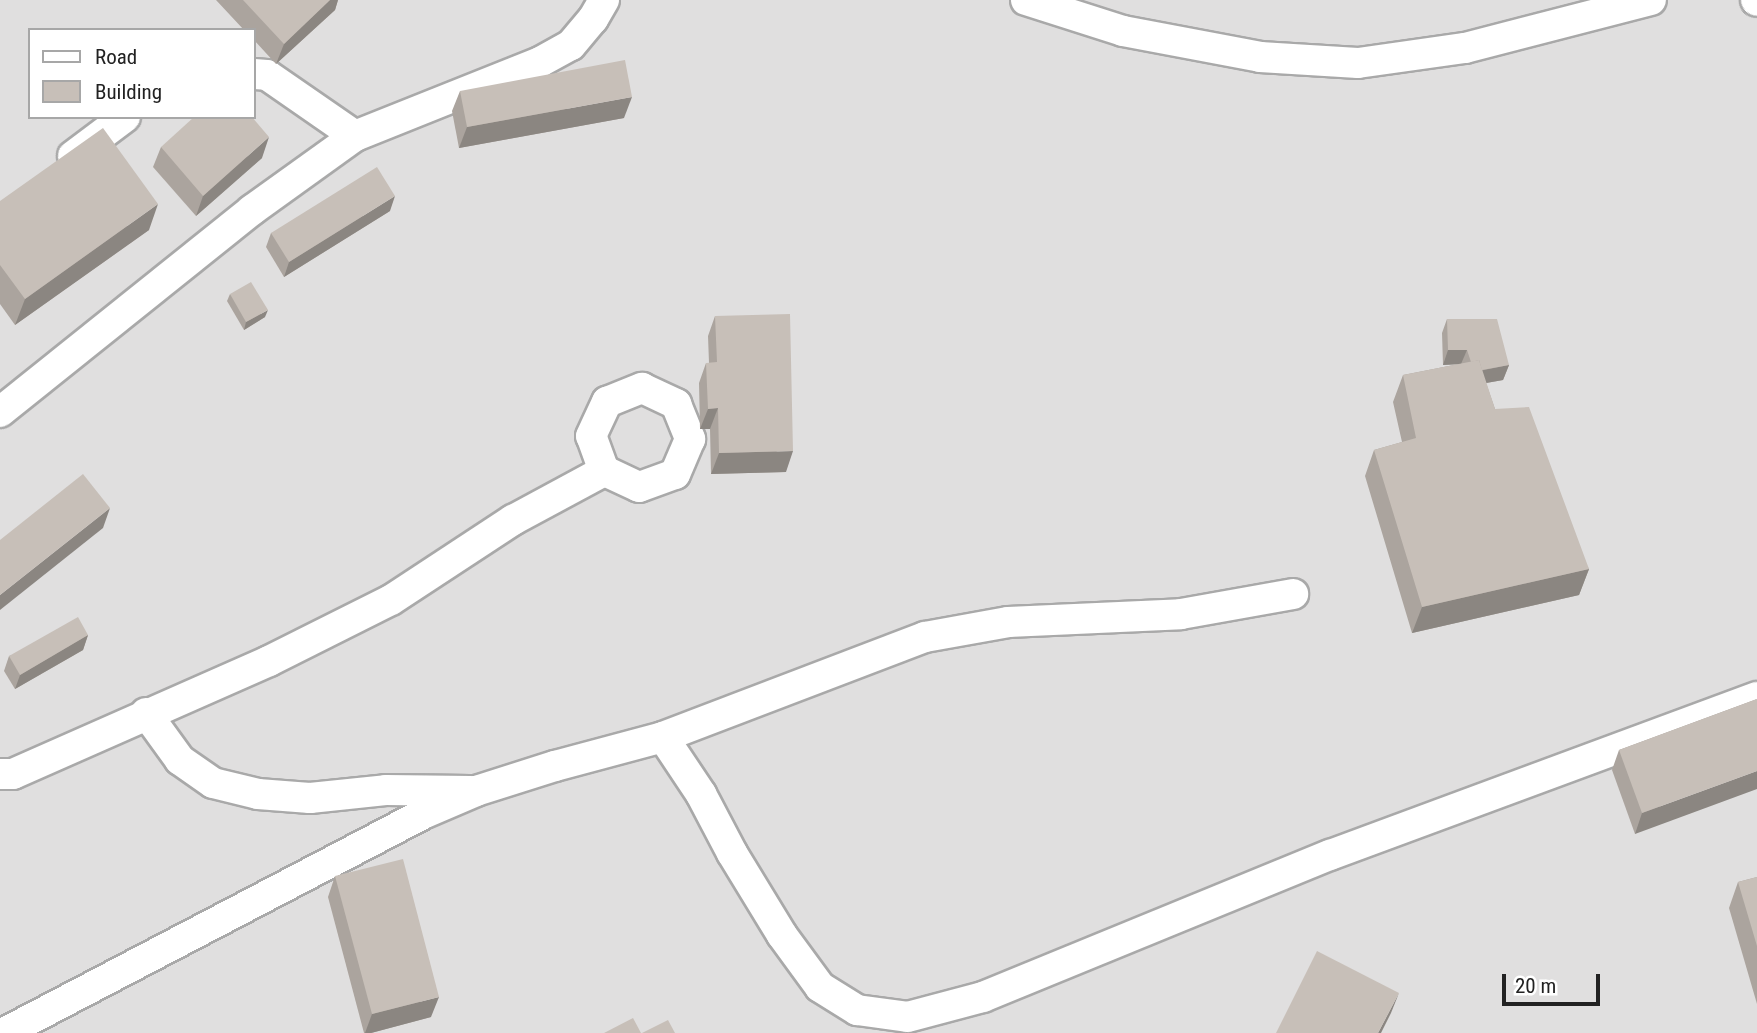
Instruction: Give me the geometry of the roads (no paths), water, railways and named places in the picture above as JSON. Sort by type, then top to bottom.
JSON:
[{"type":"street","points":[[0,412],[252,210],[355,136],[540,62],[571,45],[593,19],[604,0]]},
{"type":"street","points":[[1026,0],[1123,31],[1260,57],[1358,63],[1465,48],[1651,0]]},
{"type":"street","points":[[256,74],[267,75],[355,136]]},
{"type":"street","points":[[55,171],[122,119]]},
{"type":"street","points":[[0,774],[13,774],[269,661],[391,600],[513,520],[604,471]]},
{"type":"street","points":[[5,1033],[255,900],[425,813],[476,791],[555,766],[663,737],[925,637],[1008,622],[1181,614],[1293,594]]},
{"type":"street","points":[[663,737],[701,794],[732,853],[782,935],[820,987],[858,1010],[908,1017],[982,997],[1330,855],[1757,697]]},
{"type":"street","points":[[146,713],[180,760],[213,783],[258,794],[310,798],[398,790],[476,791]]}]
